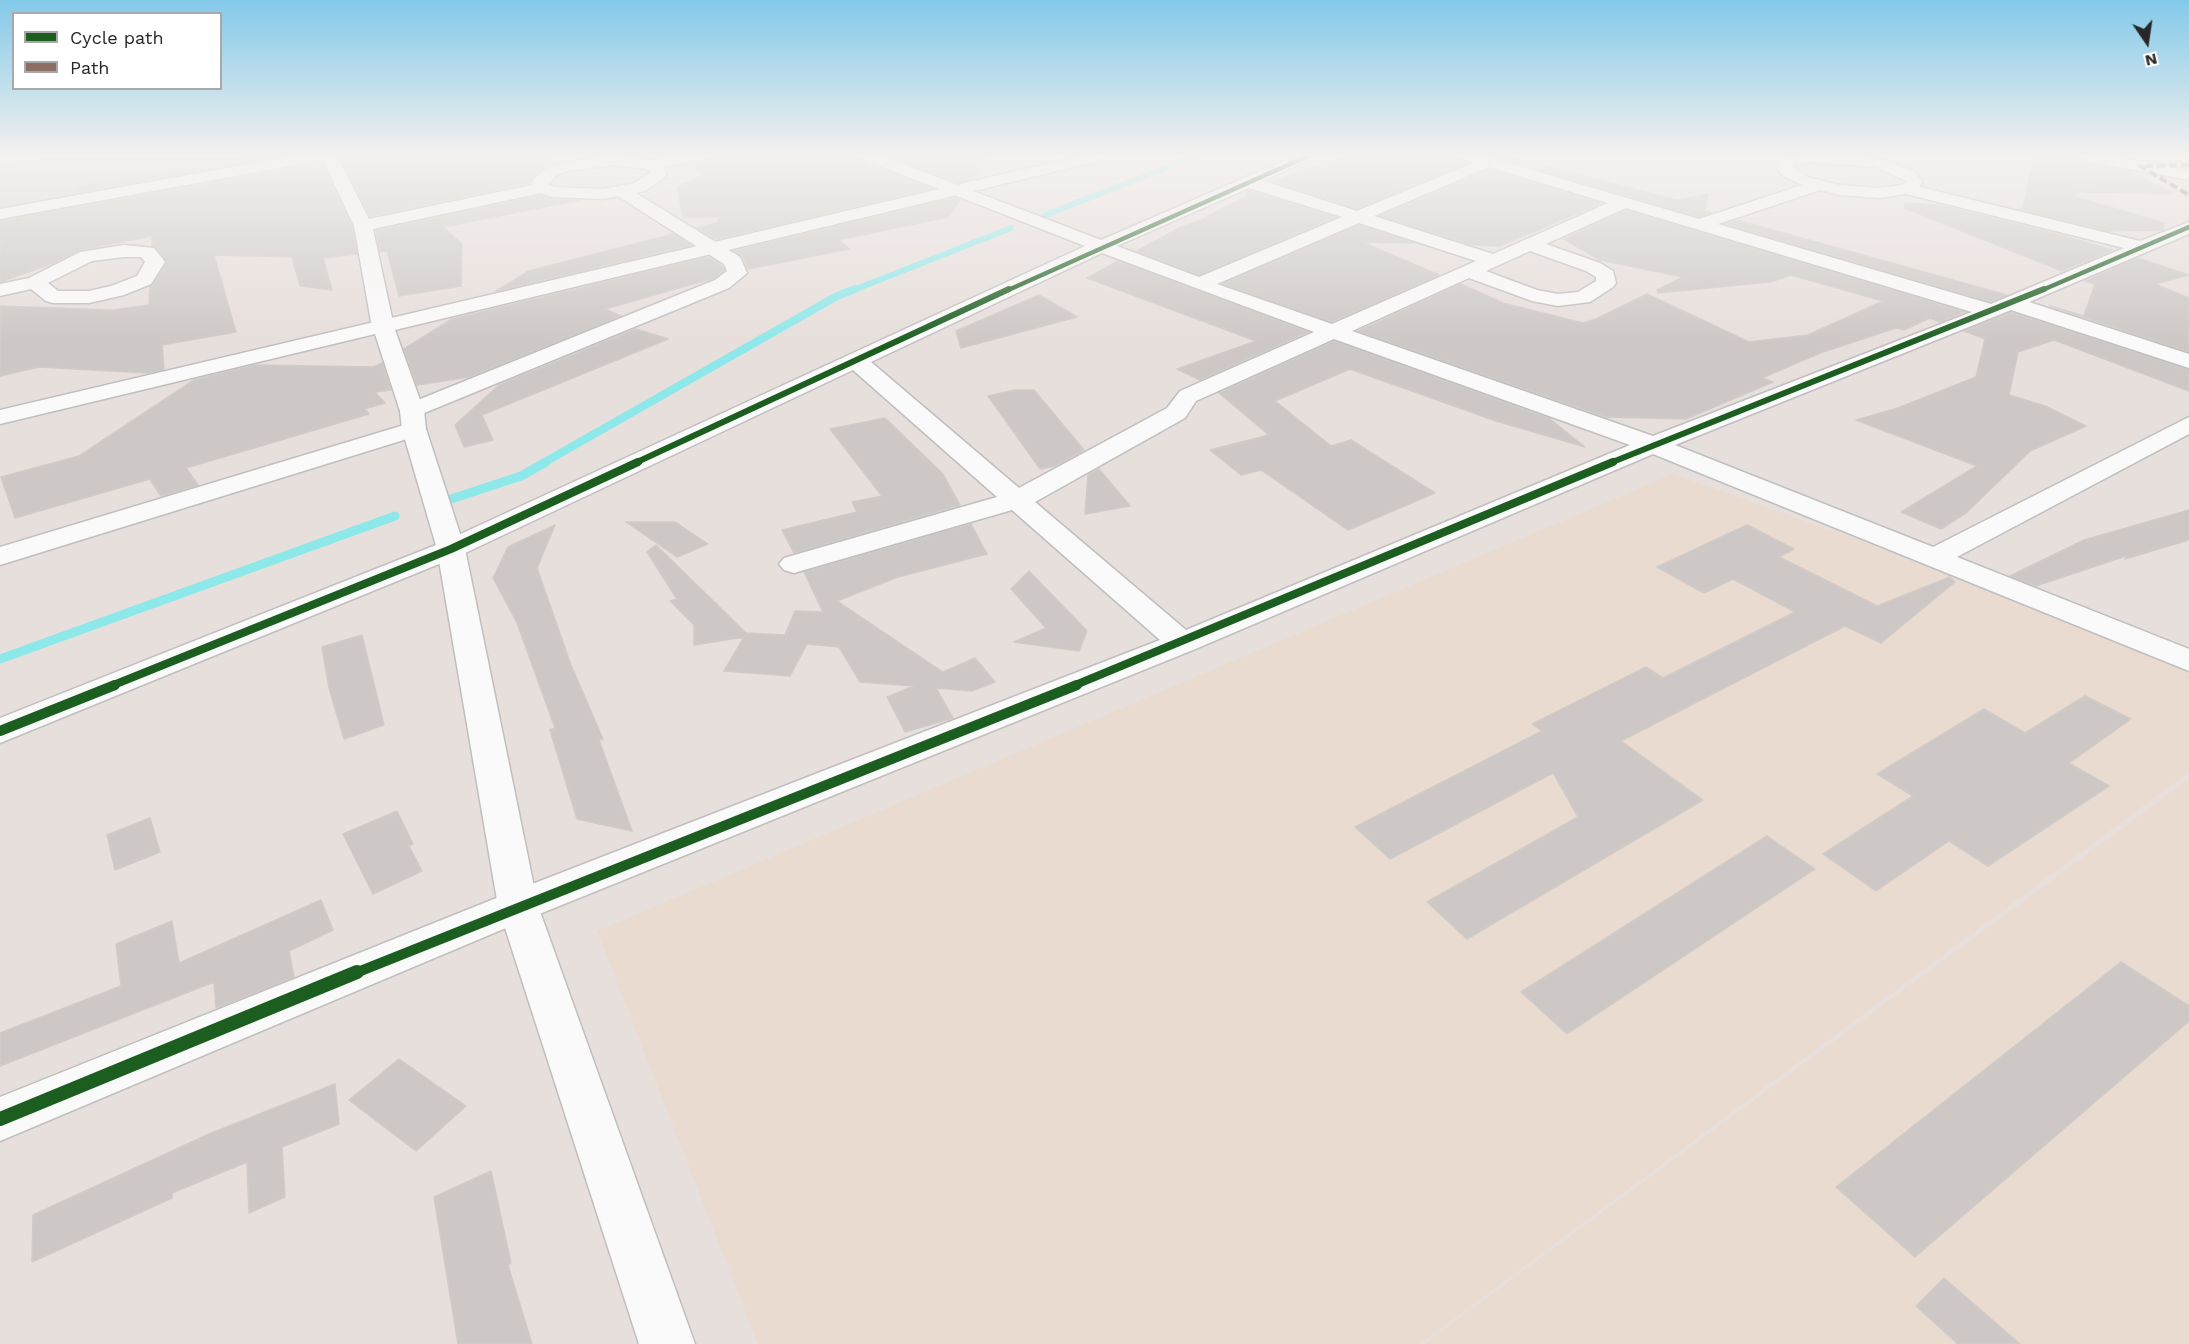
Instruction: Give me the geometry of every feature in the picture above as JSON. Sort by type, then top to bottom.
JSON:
[{"type":"street","points":[[359,219],[363,226],[383,327],[451,549],[518,906],[668,1344]]},
{"type":"street","points":[[363,226],[397,219]]},
{"type":"street","points":[[0,556],[413,420],[723,284],[737,273],[733,261],[665,219]]},
{"type":"street","points":[[0,417],[838,219]]},
{"type":"street","points":[[1026,219],[1199,284],[1653,445],[2189,661]]},
{"type":"street","points":[[0,731],[451,549],[1164,219]]},
{"type":"street","points":[[1199,284],[1355,219]]},
{"type":"street","points":[[1364,219],[1493,260]]},
{"type":"street","points":[[794,564],[1018,500],[1176,413],[1188,396],[1586,219]]},
{"type":"street","points":[[1683,219],[2189,361]]},
{"type":"street","points":[[1701,224],[1717,219]]},
{"type":"street","points":[[2027,219],[2142,247]]},
{"type":"street","points":[[0,1119],[518,906],[1182,643],[1653,445],[2001,307],[2189,227]]},
{"type":"street","points":[[1468,271],[1532,295],[1558,300],[1583,298],[1606,283],[1605,275],[1593,267],[1528,244]]},
{"type":"street","points":[[0,290],[35,282],[87,256],[124,251],[147,252],[155,262],[144,279],[117,291],[88,297],[53,297],[35,282]]},
{"type":"street","points":[[856,360],[1182,643]]},
{"type":"street","points":[[1934,558],[2189,424]]},
{"type":"shaded area","points":[[1673,474],[2189,658],[2189,772],[1420,1344],[758,1344],[597,931]]},
{"type":"shaded area","points":[[2189,779],[2189,1344],[1424,1344]]},
{"type":"building","points":[[13,219],[348,219],[357,254],[323,258],[332,290],[300,286],[292,257],[214,255],[236,332],[162,345],[164,369],[148,373],[39,367],[0,376],[0,306],[113,310],[149,305],[150,287],[167,262],[156,247],[152,246],[152,236],[80,250],[54,263],[0,282],[0,221]]},
{"type":"building","points":[[432,219],[485,219],[443,227],[462,244],[461,286],[399,296],[387,251],[380,252],[376,231]]},
{"type":"building","points":[[718,219],[804,219],[716,239],[697,228],[719,222]]},
{"type":"building","points":[[869,219],[940,219],[839,240],[849,249],[748,269],[742,256],[734,251]]},
{"type":"building","points":[[1203,219],[1331,219],[1199,275],[1137,251],[1181,227]]},
{"type":"building","points":[[1389,219],[1565,219],[1500,246],[1473,245]]},
{"type":"building","points":[[1607,219],[1655,219],[1965,312],[1940,322],[1930,318],[1904,330],[1896,328],[1820,353],[1762,378],[1773,382],[1686,419],[1606,417],[1358,331],[1461,284],[1503,303],[1583,323],[1647,294],[1749,342],[1808,335],[1883,301],[1791,275],[1770,282],[1658,293],[1657,290],[1683,277],[1600,260],[1564,239]]},
{"type":"building","points":[[1931,219],[1995,219],[2112,250],[2062,271]]},
{"type":"building","points":[[2057,219],[2150,219],[2164,223],[2163,230],[2107,231]]},
{"type":"building","points":[[1737,220],[2007,295],[1991,302],[1726,224]]},
{"type":"building","points":[[1359,225],[1414,243],[1362,242],[1439,275],[1332,322],[1223,284]]},
{"type":"building","points":[[673,234],[691,245],[496,291],[529,271]]},
{"type":"building","points":[[709,257],[724,270],[714,278],[605,309],[621,316],[469,377],[417,385],[404,349],[452,319]]},
{"type":"building","points":[[2138,258],[2189,275],[2155,284],[2189,298],[2189,352],[2050,306],[2084,316],[2095,284],[2085,281]]},
{"type":"building","points":[[1118,261],[1308,332],[1200,380],[1177,369],[1256,341],[1087,278]]},
{"type":"building","points":[[1039,295],[1077,317],[961,348],[956,331]]},
{"type":"building","points":[[2011,312],[2189,370],[2189,391],[2054,340],[2018,352],[2009,395],[2045,406],[2086,426],[2030,451],[1966,513],[1941,529],[1901,512],[1977,466],[1856,420],[1898,408],[1976,377],[1985,339],[1964,331]]},
{"type":"building","points":[[636,329],[668,339],[482,415],[493,440],[464,447],[455,425],[499,385]]},
{"type":"building","points":[[1334,341],[1550,419],[1585,447],[1496,421],[1350,369],[1275,401],[1331,446],[1351,440],[1435,493],[1348,530],[1261,470],[1241,475],[1210,450],[1269,435],[1219,393]]},
{"type":"building","points":[[382,363],[391,390],[375,392],[385,403],[365,409],[369,414],[186,468],[198,485],[161,496],[150,479],[15,518],[1,477],[79,456],[194,380],[256,365],[374,367]]},
{"type":"building","points":[[1015,390],[1034,390],[1084,450],[1055,466],[1040,469],[988,396]]},
{"type":"building","points":[[885,418],[943,474],[960,505],[794,553],[782,530],[857,512],[852,502],[882,496],[830,429]]},
{"type":"building","points":[[1099,469],[1130,506],[1085,514],[1088,475]]},
{"type":"building","points":[[2189,510],[2189,540],[2125,559],[2126,556],[2036,586],[2010,576],[2084,540]]},
{"type":"building","points":[[626,522],[675,522],[708,544],[677,557]]},
{"type":"building","points":[[971,524],[987,554],[898,577],[837,601],[943,672],[975,658],[995,682],[972,691],[936,688],[953,718],[905,732],[887,697],[914,686],[860,682],[839,647],[807,644],[790,676],[724,671],[744,637],[694,645],[694,625],[670,601],[677,599],[647,552],[656,545],[746,633],[785,635],[795,611],[823,612],[804,572]]},
{"type":"building","points":[[555,525],[537,568],[571,665],[603,739],[599,740],[632,831],[577,819],[550,730],[555,728],[517,623],[493,578],[508,547]]},
{"type":"building","points":[[1747,525],[1794,549],[1779,557],[1877,606],[1950,577],[1955,582],[1881,643],[1845,626],[1621,741],[1703,800],[1467,939],[1427,902],[1578,817],[1553,773],[1390,859],[1355,827],[1542,731],[1532,724],[1646,667],[1663,678],[1795,612],[1733,579],[1704,593],[1657,567]]},
{"type":"building","points":[[1029,571],[1087,631],[1079,651],[1014,642],[1046,628],[1011,589]]},
{"type":"building","points":[[362,635],[384,725],[344,739],[329,688],[322,647]]},
{"type":"building","points":[[2085,696],[2131,719],[2069,763],[2109,786],[1988,866],[1949,841],[1876,891],[1823,854],[1913,796],[1877,774],[1984,709],[2025,733]]},
{"type":"building","points":[[397,811],[413,844],[409,846],[422,871],[373,894],[343,834]]},
{"type":"building","points":[[150,818],[160,852],[115,870],[107,835]]},
{"type":"building","points":[[1767,836],[1815,869],[1567,1034],[1521,992]]},
{"type":"building","points":[[321,900],[333,930],[289,951],[294,977],[216,1008],[214,982],[0,1066],[0,1033],[121,986],[116,944],[172,921],[179,963]]},
{"type":"building","points":[[2121,962],[2189,1006],[2189,1021],[1915,1257],[1836,1187]]},
{"type":"building","points":[[399,1059],[466,1106],[416,1151],[349,1100]]},
{"type":"building","points":[[335,1084],[339,1124],[282,1147],[285,1197],[249,1213],[247,1162],[172,1193],[172,1198],[32,1262],[33,1215],[209,1134]]},
{"type":"building","points":[[491,1171],[511,1263],[508,1265],[532,1344],[458,1344],[434,1197]]},
{"type":"building","points":[[1944,1278],[2020,1344],[1958,1344],[1916,1306]]},
{"type":"waterway","points":[[851,291],[1011,228]]},
{"type":"waterway","points":[[543,463],[837,296],[855,289]]},
{"type":"waterway","points":[[451,499],[521,476],[546,462]]},
{"type":"waterway","points":[[0,659],[395,516]]},
{"type":"cycle path","points":[[0,731],[451,549],[1164,219]]},
{"type":"cycle path","points":[[0,1119],[518,906],[1182,643],[1653,445],[1992,311],[2189,227]]}]
